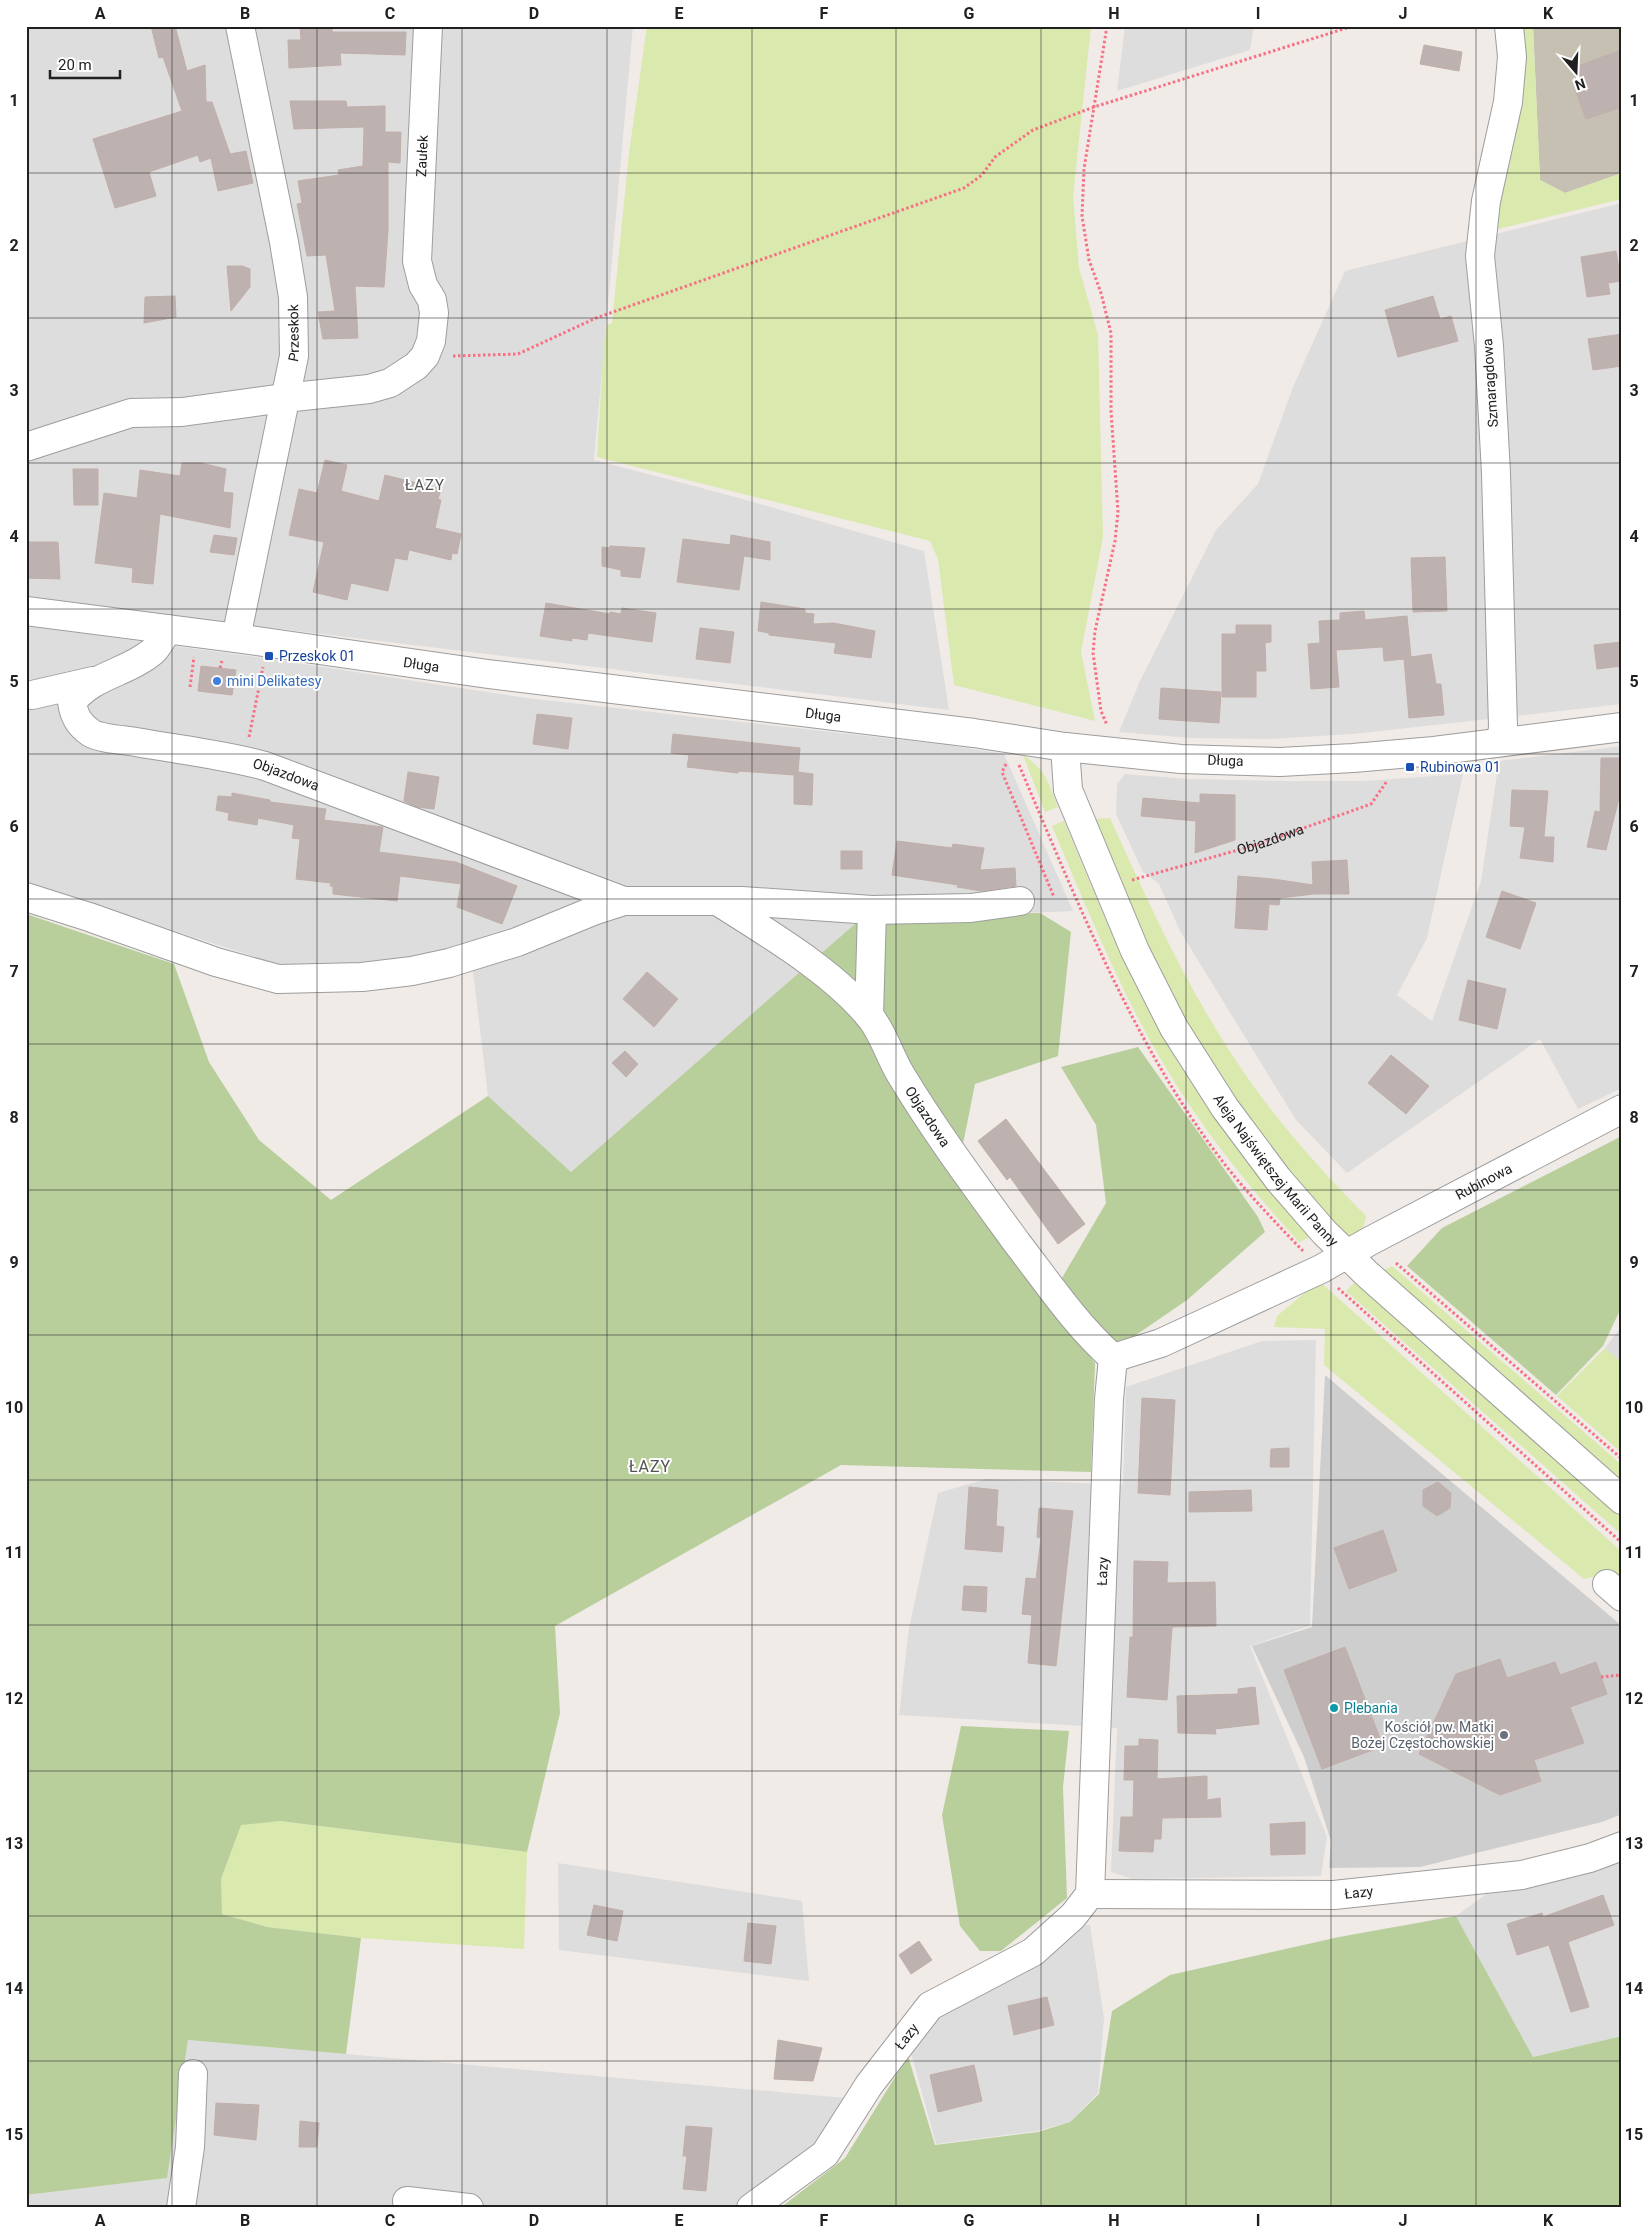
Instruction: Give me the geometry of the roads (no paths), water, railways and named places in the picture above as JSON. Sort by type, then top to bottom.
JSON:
[{"type":"street","name":"Przeskok","points":[[236,638],[294,356],[293,298],[284,242],[240,26]]},
{"type":"street","name":"Zaułek","points":[[284,398],[369,389],[390,383],[416,366],[425,356],[431,341],[434,314],[432,300],[423,285],[419,273],[418,239],[428,26]]},
{"type":"street","name":"Szmaragdowa","points":[[1502,742],[1496,472],[1489,346],[1480,265],[1486,201],[1508,102],[1512,57],[1509,26]]},
{"type":"street","points":[[26,447],[131,413],[182,412],[284,398]]},
{"type":"street","name":"Długa","points":[[26,612],[236,638],[488,674],[964,732],[1065,747],[1181,759],[1280,762],[1405,753],[1622,727]]},
{"type":"street","points":[[29,694],[73,713],[72,702],[78,694],[96,681],[153,652],[168,630]]},
{"type":"street","points":[[29,694],[96,681]]},
{"type":"street","name":"Objazdowa","points":[[73,713],[78,722],[93,734],[170,748],[220,754],[265,766],[624,901]]},
{"type":"street","name":"Aleja Najświętszej Marii Panny","points":[[1065,747],[1068,790],[1135,951],[1174,1028],[1225,1108],[1278,1179],[1346,1254],[1622,1500]]},
{"type":"street","name":"Objazdowa","points":[[26,897],[216,962],[278,979],[362,977],[412,971],[449,963],[516,942],[592,911],[624,901],[742,901],[872,910],[971,908],[1020,901]]},
{"type":"street","name":"Objazdowa","points":[[719,902],[769,934],[830,979],[869,1016],[900,1074],[994,1212],[1066,1310],[1096,1343],[1113,1358]]},
{"type":"street","points":[[869,1016],[872,910]]},
{"type":"street","name":"Rubinowa","points":[[1113,1358],[1161,1342],[1321,1269],[1370,1241],[1622,1109]]},
{"type":"street","name":"Łazy","points":[[751,2208],[825,2154],[869,2085],[930,2006],[1033,1952],[1073,1916],[1090,1894],[1109,1399],[1113,1358]]},
{"type":"street","name":"Łazy","points":[[1090,1894],[1243,1896],[1344,1894],[1522,1875],[1590,1858],[1622,1846]]},
{"type":"street","points":[[180,2208],[190,2147],[193,2074]]},
{"type":"street","points":[[407,2201],[469,2208]]},
{"type":"place","name":"Przeskok 01","points":[[269,656]]},
{"type":"place","name":"mini Delikatesy","points":[[217,681]]},
{"type":"place","name":"Rubinowa 01","points":[[1410,767]]},
{"type":"place","name":"Plebania","points":[[1334,1708]]},
{"type":"place","name":"Kościół pw. Matki Bożej Częstochowskiej","points":[[1504,1735]]},
{"type":"district","name":"ŁAZY","points":[[425,485]]},
{"type":"district","name":"ŁAZY","points":[[650,1466]]}]
